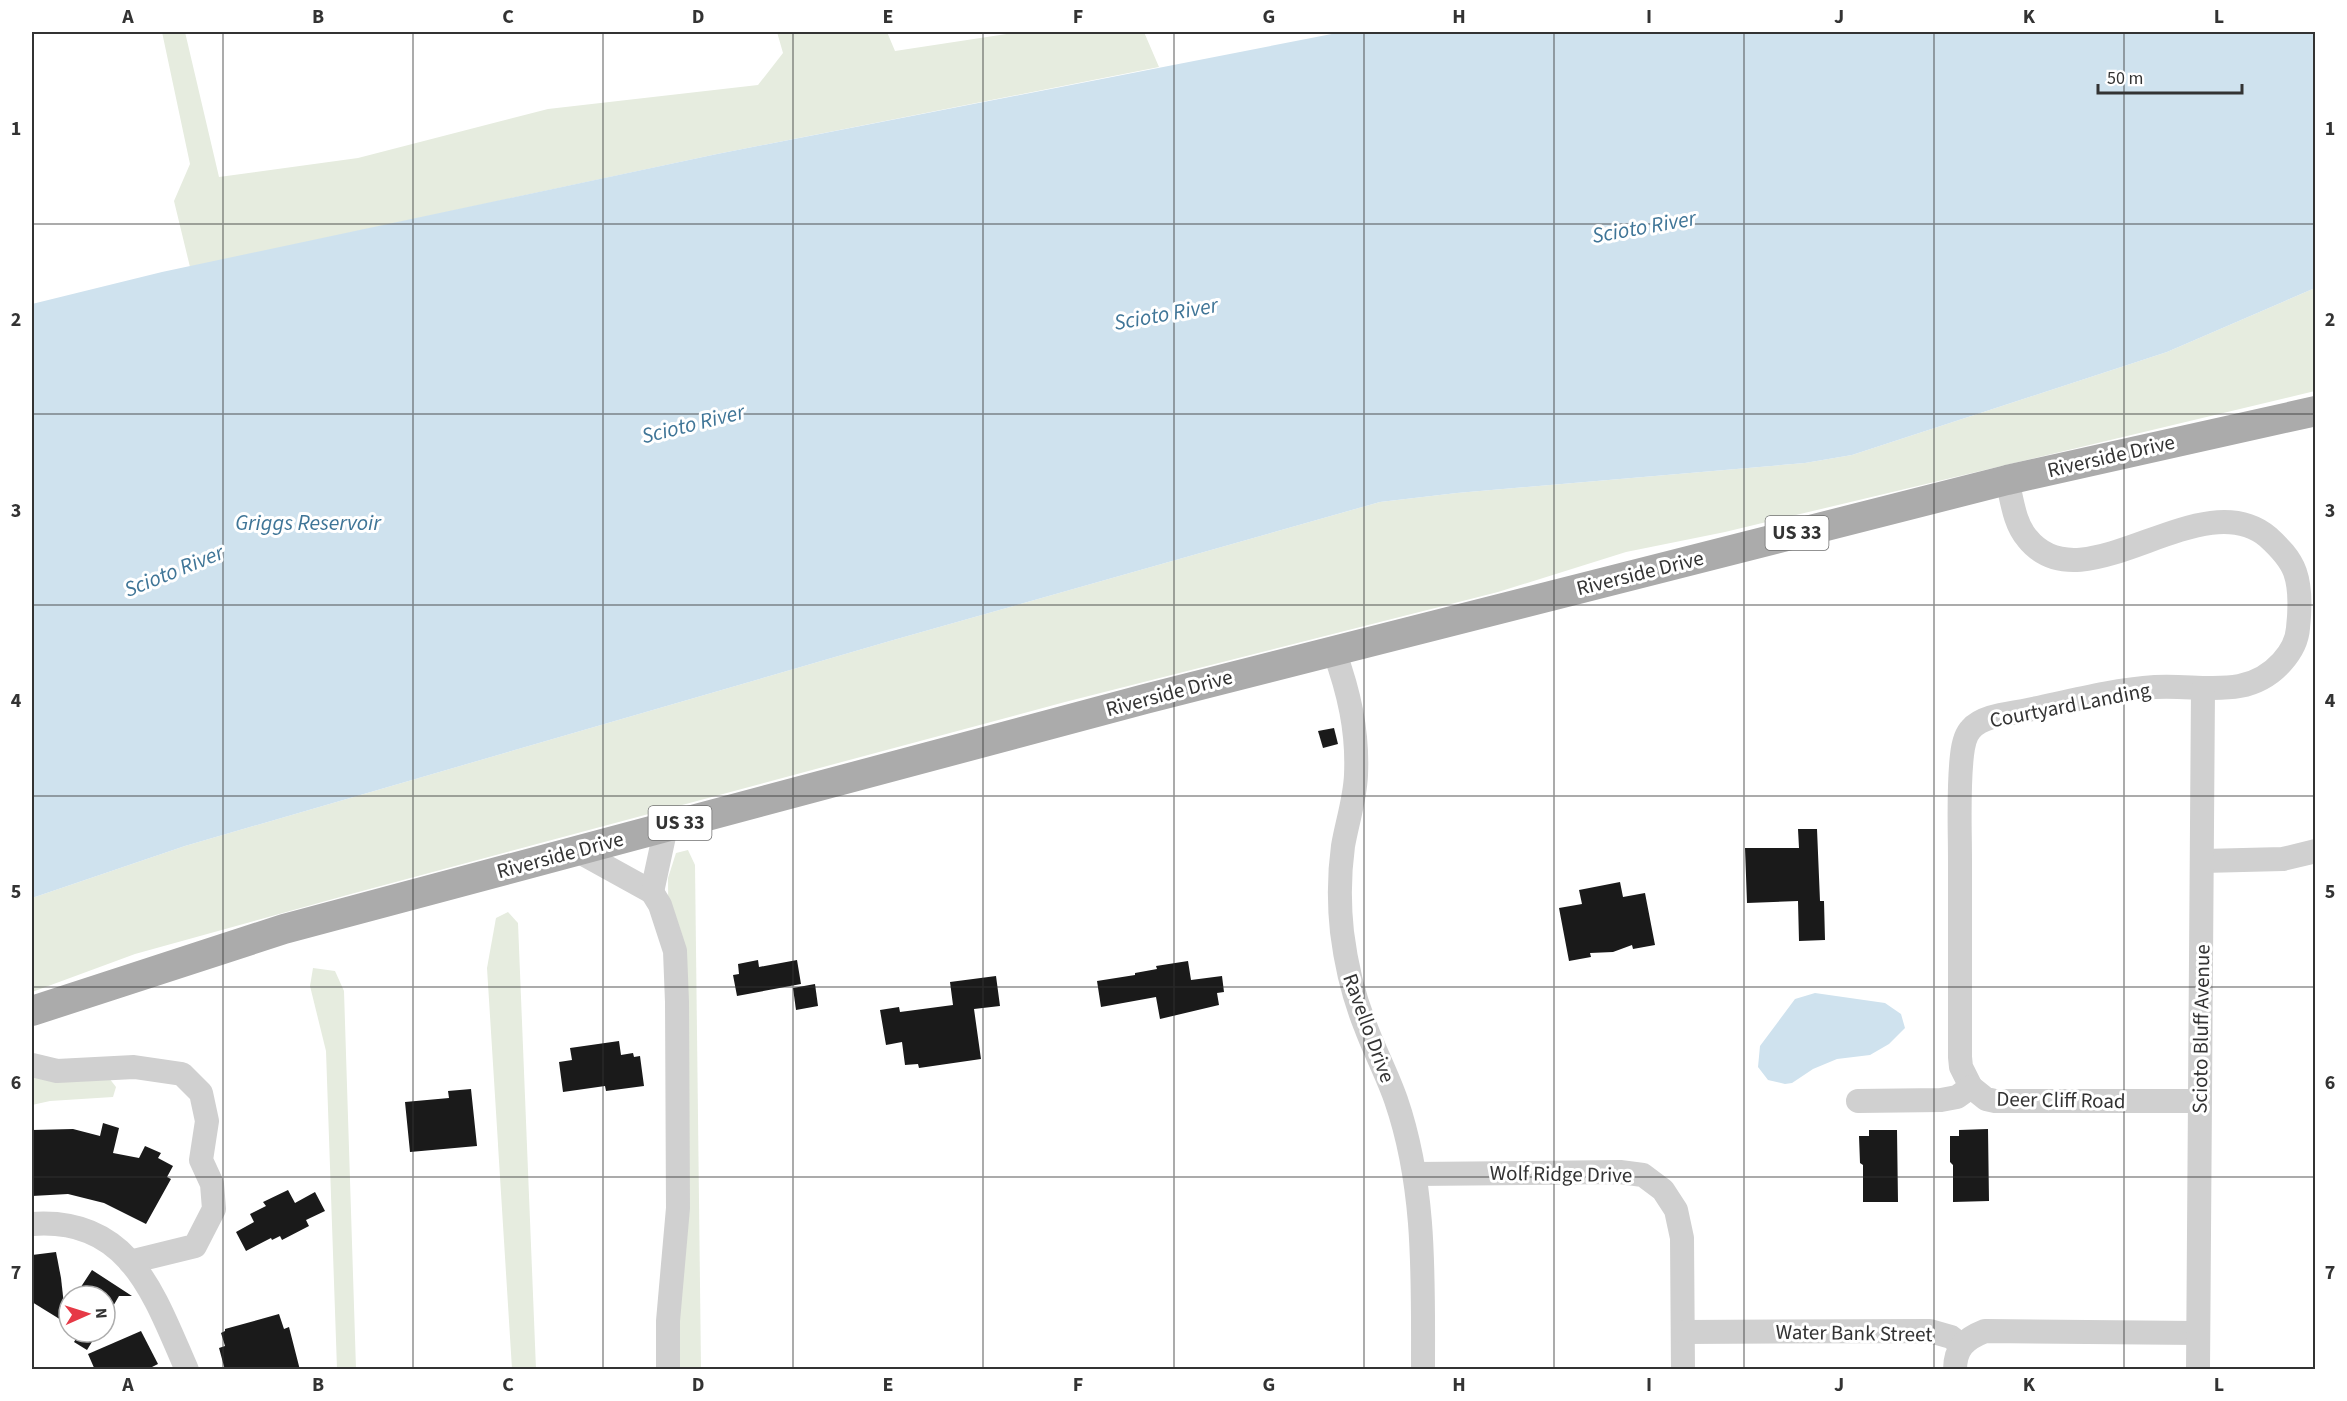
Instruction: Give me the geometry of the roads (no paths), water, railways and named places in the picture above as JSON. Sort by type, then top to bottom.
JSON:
[{"type":"main road","name":"Riverside Drive","points":[[32,1011],[284,928],[576,850],[1334,651],[2007,480],[2316,411]]},
{"type":"street","name":"Courtyard Landing","points":[[1971,1087],[1961,1067],[1960,1058],[1960,805],[1962,757],[1967,735],[1972,727],[1989,719],[2081,699],[2158,687],[2203,689],[2245,686],[2273,672],[2291,652],[2297,633],[2299,593],[2295,573],[2278,546],[2262,532],[2242,524],[2215,521],[2084,561],[2060,559],[2036,548],[2026,537],[2020,527],[2007,480]]},
{"type":"street","name":"Ravello Drive","points":[[1334,651],[1347,687],[1355,728],[1356,749],[1356,777],[1341,871],[1341,907],[1346,964],[1364,1023],[1396,1100],[1415,1174],[1422,1240],[1423,1370]]},
{"type":"street","name":"Scioto Bluff Avenue","points":[[2198,1370],[2203,689]]},
{"type":"street","points":[[652,892],[666,827]]},
{"type":"street","points":[[576,850],[652,892],[660,905],[675,951],[678,1208],[668,1321],[668,1370]]},
{"type":"street","points":[[2203,861],[2283,859],[2316,851]]},
{"type":"street","points":[[32,1065],[57,1071],[134,1066],[183,1074],[201,1093],[207,1121],[201,1160],[212,1184],[214,1209],[195,1246],[130,1262]]},
{"type":"street","name":"Deer Cliff Road","points":[[1858,1101],[1941,1100],[1957,1097],[1971,1087],[1986,1099],[1995,1101],[2200,1101]]},
{"type":"street","name":"Wolf Ridge Drive","points":[[1415,1174],[1620,1172],[1644,1175],[1663,1190],[1676,1210],[1682,1238],[1683,1370]]},
{"type":"street","points":[[32,1224],[47,1223],[69,1226],[96,1235],[121,1251],[152,1290],[187,1370]]},
{"type":"street","name":"Water Bank Street","points":[[1683,1332],[1930,1331],[1951,1337],[1961,1345],[1971,1337],[1985,1331],[2198,1333]]},
{"type":"street","points":[[1955,1370],[1955,1358],[1961,1345]]},
{"type":"water","name":"Griggs Reservoir","points":[[1342,32],[2315,32],[2315,288],[2167,352],[1852,455],[1805,463],[1457,493],[1380,502],[890,641],[185,846],[32,898],[32,304],[162,272],[717,154]]},
{"type":"water","points":[[1815,993],[1885,1003],[1901,1014],[1905,1028],[1889,1044],[1870,1055],[1837,1059],[1813,1069],[1792,1083],[1785,1084],[1768,1080],[1758,1067],[1760,1046],[1795,999]]},
{"type":"water label","name":"Scioto River","points":[[1644,227]]},
{"type":"water label","name":"Scioto River","points":[[1166,314]]},
{"type":"water label","name":"Scioto River","points":[[693,424]]},
{"type":"water label","name":"Scioto River","points":[[174,571]]}]
